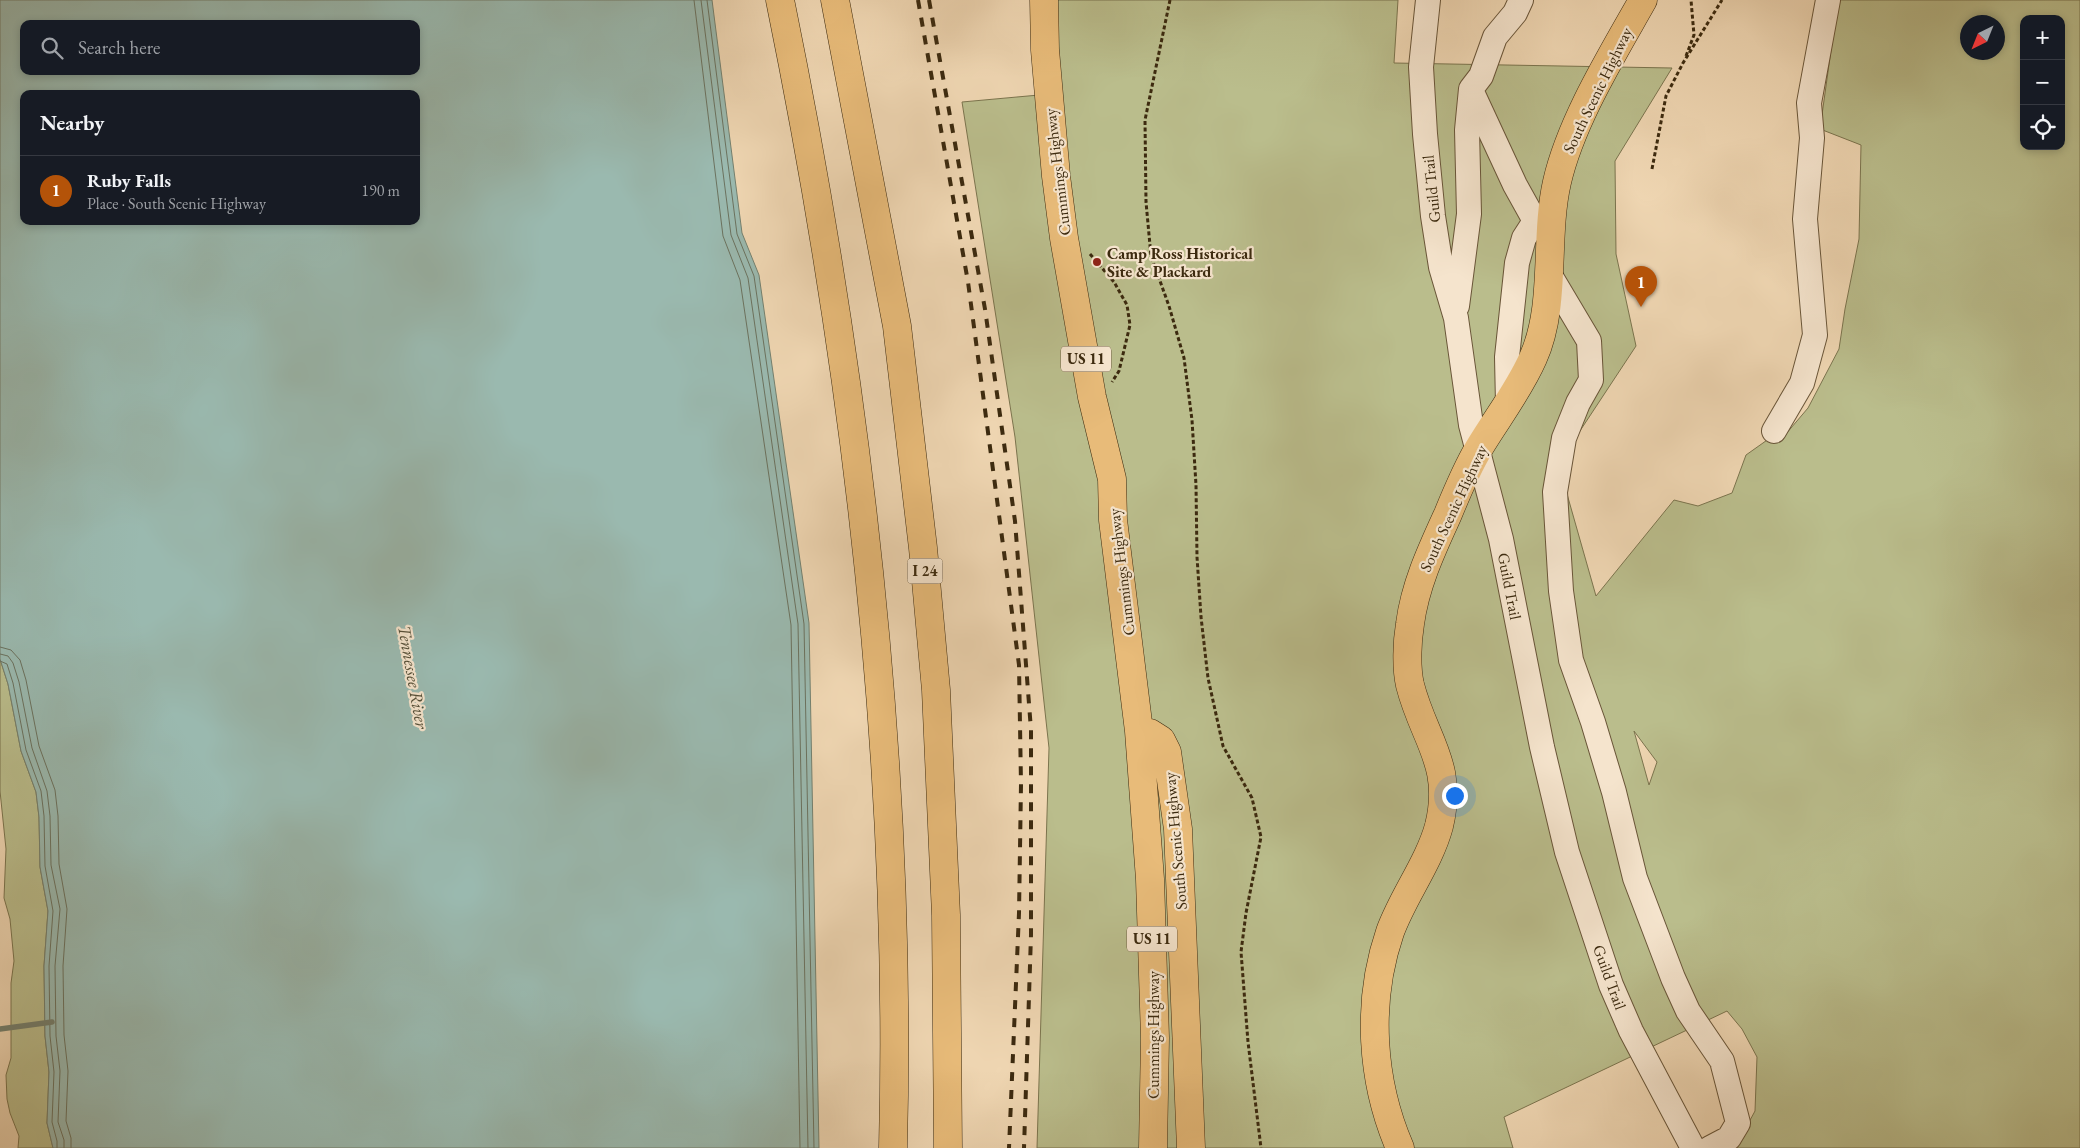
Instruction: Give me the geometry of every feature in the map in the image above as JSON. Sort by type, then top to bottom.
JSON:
[{"type":"main road","points":[[780,0],[810,150],[840,338],[864,518],[882,706],[891,894],[895,1080],[893,1148]]},
{"type":"main road","name":"I 24","points":[[835,0],[896,326],[923,548],[936,690],[946,906],[948,1148]]},
{"type":"main road","name":"Cummings Highway","points":[[1044,0],[1048,104],[1064,234],[1092,397],[1112,479],[1113,520],[1139,731],[1150,879],[1155,1038],[1153,1148]]},
{"type":"main road","name":"South Scenic Highway","points":[[1400,1148],[1388,1118],[1378,1070],[1375,1050],[1375,1001],[1390,932],[1438,827],[1444,794],[1442,772],[1438,758],[1409,682],[1409,625],[1426,562],[1477,451],[1508,404],[1534,356],[1543,323],[1548,272],[1543,219],[1556,184],[1566,148],[1643,0]]},
{"type":"main road","name":"South Scenic Highway","points":[[1139,731],[1150,733],[1160,740],[1167,752],[1178,829],[1191,1148]]},
{"type":"lane","name":"Guild Trail","points":[[1428,0],[1421,67],[1432,216],[1441,267],[1456,318],[1471,425],[1501,540],[1542,747],[1567,852],[1611,985],[1631,1031],[1693,1148]]},
{"type":"lane","points":[[1456,318],[1469,214],[1467,130],[1471,90],[1480,76],[1495,37],[1516,13],[1521,0]]},
{"type":"lane","points":[[1774,431],[1802,383],[1815,335],[1805,219],[1812,138],[1809,103],[1828,0]]},
{"type":"lane","points":[[1471,90],[1515,185],[1543,219],[1524,238],[1517,263],[1507,356],[1508,404]]},
{"type":"lane","points":[[1548,272],[1589,341],[1591,380],[1578,403],[1564,438],[1555,492],[1561,591],[1572,660],[1614,792],[1635,878],[1673,978],[1688,1011],[1722,1062],[1738,1123],[1729,1138],[1710,1148]]},
{"type":"path","points":[[1170,0],[1145,120],[1146,202],[1152,256],[1184,358],[1190,402],[1196,485],[1198,567],[1208,678],[1223,746],[1252,798],[1261,838],[1246,913],[1241,952],[1248,1042],[1258,1107],[1261,1148]]},
{"type":"path","points":[[1683,63],[1694,35],[1691,0]]},
{"type":"path","points":[[1652,169],[1666,96],[1683,63],[1722,0]]},
{"type":"path","points":[[1064,234],[1097,262],[1114,282],[1127,305],[1130,325],[1119,371],[1109,386],[1092,397]]},
{"type":"green space","points":[[1056,0],[1398,0],[1394,63],[1672,68],[1615,161],[1616,254],[1636,346],[1570,446],[1567,494],[1596,596],[1674,500],[1698,506],[1732,493],[1746,455],[1770,438],[1785,435],[1808,408],[1839,349],[1859,239],[1861,145],[1820,129],[1838,0],[2080,0],[2080,1148],[1735,1148],[1755,1111],[1757,1057],[1742,1029],[1727,1011],[1504,1117],[1513,1148],[1037,1148],[1049,748],[1015,437],[962,102],[1061,93]],"holes":[[[1634,731],[1657,762],[1649,785]]]},
{"type":"green space","points":[[0,659],[8,684],[21,751],[36,792],[39,817],[40,867],[48,911],[44,966],[45,1036],[49,1072],[47,1123],[53,1148],[18,1148],[19,1136],[7,1099],[6,1075],[11,1058],[11,983],[14,961],[10,919],[4,898],[6,849],[0,791]]},
{"type":"water","name":"Tennessee River","points":[[0,0],[712,0],[742,233],[759,275],[809,623],[819,1148],[53,1148],[47,1123],[49,1072],[45,1036],[44,966],[48,911],[40,867],[39,817],[36,792],[21,751],[8,684],[0,659]]},
{"type":"waterway","points":[[0,1029],[52,1022]]},
{"type":"railway","points":[[918,0],[968,282],[1019,665],[1021,784],[1019,913],[1009,1148]]},
{"type":"railway","points":[[929,0],[985,309],[1015,521],[1031,730],[1031,935],[1024,1148]]},
{"type":"place","name":"Camp Ross Historical Site & Plackard","points":[[1097,262]]},
{"type":"place","name":"Ruby Falls","points":[[1641,307]]}]
